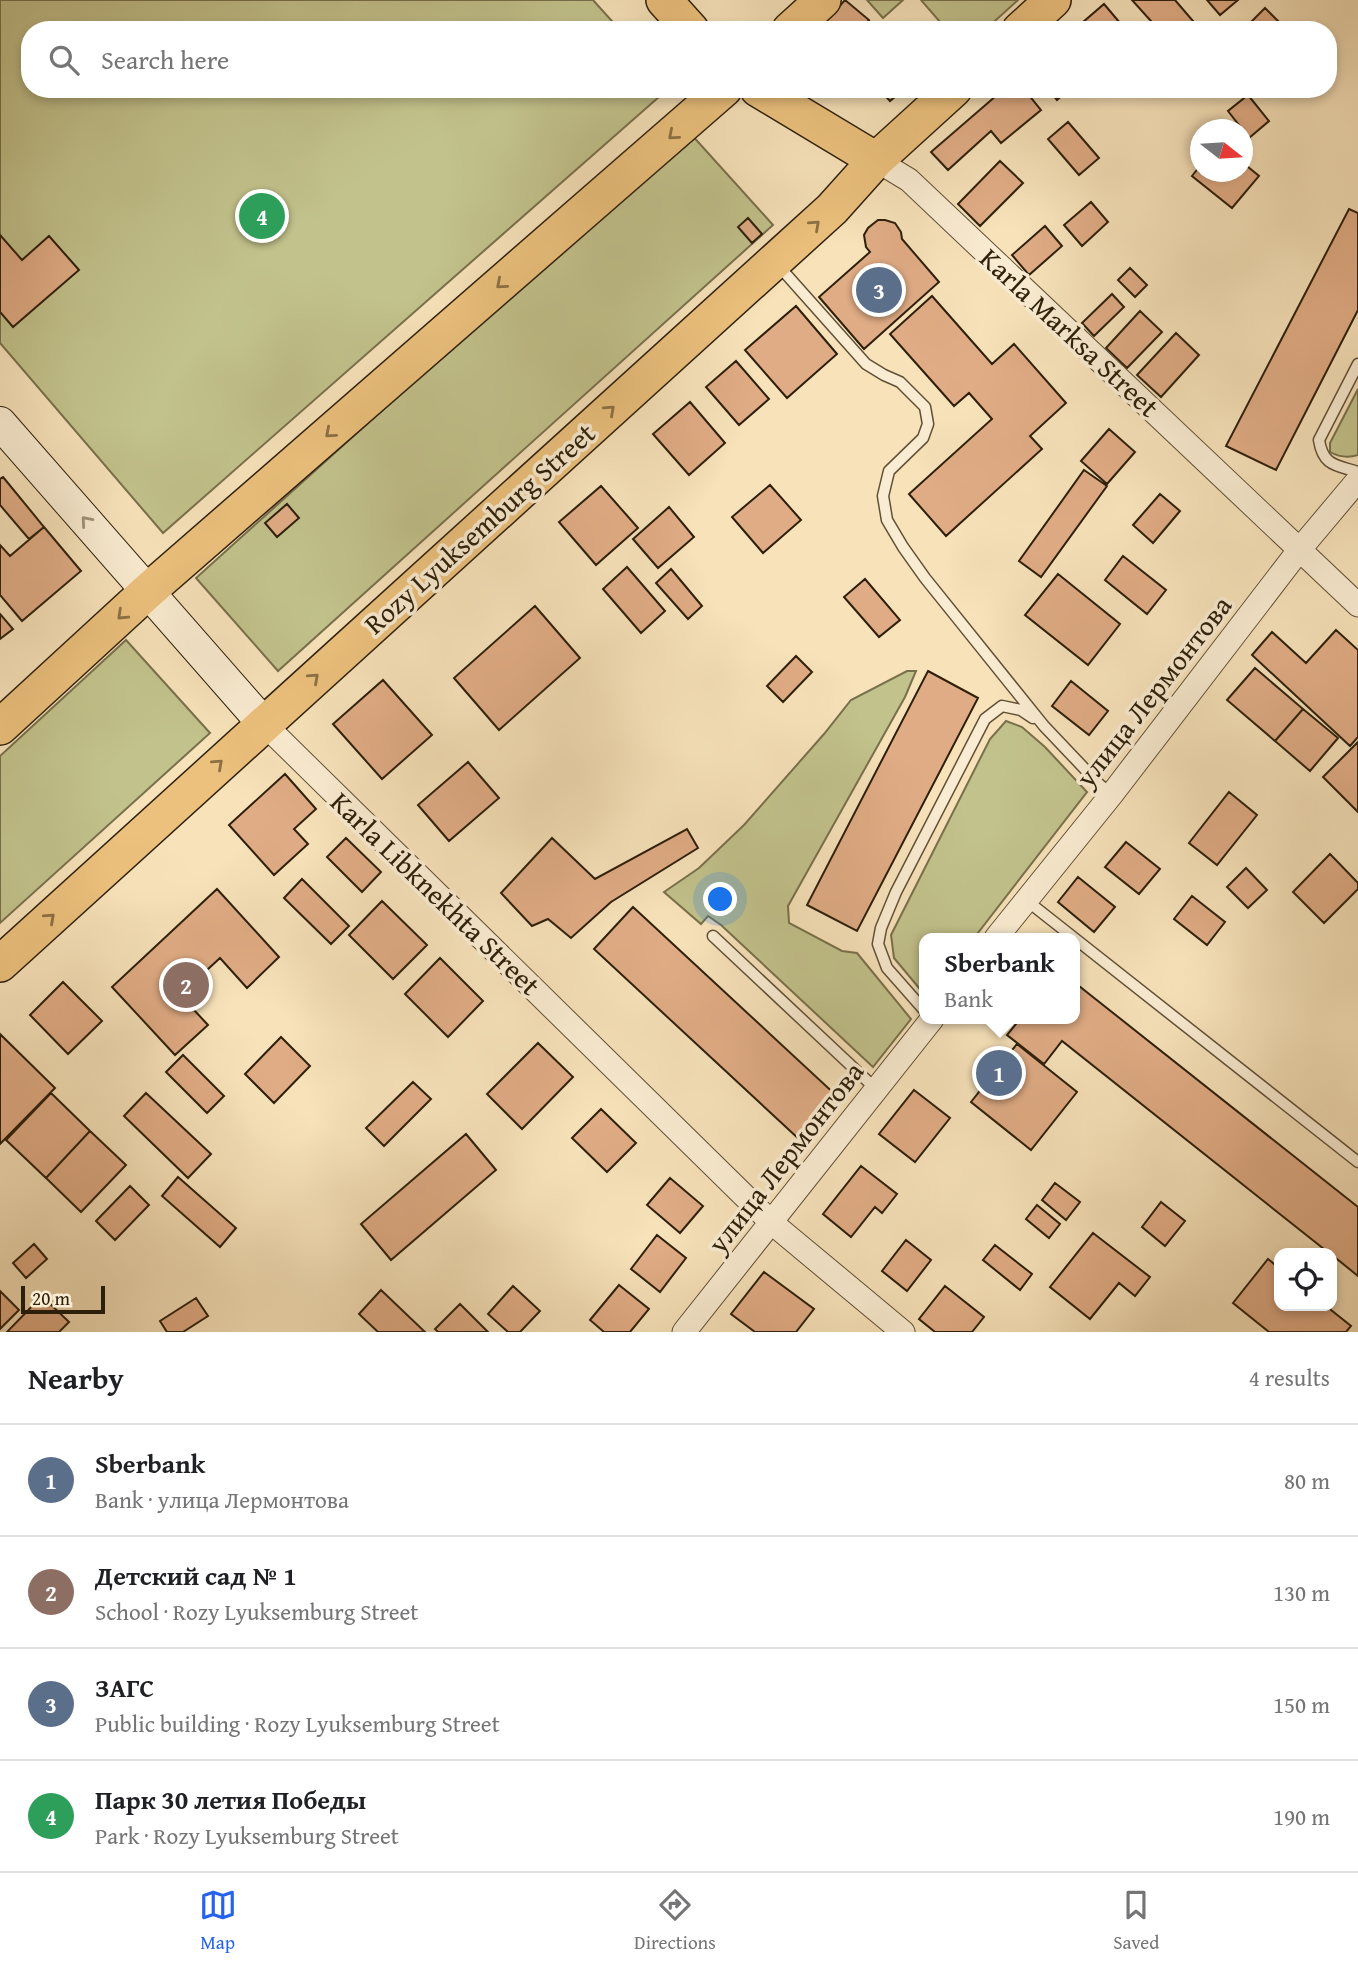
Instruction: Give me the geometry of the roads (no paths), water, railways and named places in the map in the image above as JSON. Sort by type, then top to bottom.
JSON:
[{"type":"main road","points":[[664,0],[683,21]]},
{"type":"main road","points":[[800,21],[823,0]]},
{"type":"main road","points":[[1030,21],[1054,0]]},
{"type":"main road","points":[[0,727],[148,591],[714,98]]},
{"type":"main road","name":"Karla Marksa Street","points":[[773,98],[876,160]]},
{"type":"main road","name":"Rozy Lyuksemburg Street","points":[[0,964],[775,262],[832,209],[876,160],[944,98]]},
{"type":"street","name":"Karla Marksa Street","points":[[876,160],[909,180],[1358,605]]},
{"type":"street","name":"Karla Libknekhta Street","points":[[0,423],[263,723],[772,1223],[903,1332]]},
{"type":"street","name":"улица Лермонтова","points":[[1000,933],[1112,794],[1300,549],[1358,480]]},
{"type":"street","name":"улица Лермонтова","points":[[684,1332],[928,1024]]},
{"type":"lane","points":[[775,262],[866,364],[900,382],[925,407],[928,424],[923,438],[889,471],[883,496],[887,520],[925,578],[1044,726],[1100,785],[1112,794]]},
{"type":"lane","points":[[1358,364],[1319,440],[1321,453],[1331,464],[1358,472]]},
{"type":"lane","points":[[919,1004],[887,968],[878,944],[881,928],[896,892],[985,719],[1003,706],[1021,710],[1044,726]]},
{"type":"lane","points":[[1026,900],[1068,933]]},
{"type":"lane","points":[[713,936],[876,1089]]},
{"type":"lane","points":[[1080,943],[1358,1162]]},
{"type":"place","name":"Парк 30 летия Победы","points":[[262,216]]},
{"type":"place","name":"ЗАГС","points":[[879,290]]},
{"type":"place","name":"Детский сад № 1","points":[[186,985]]},
{"type":"place","name":"Sberbank","points":[[999,1073]]}]
